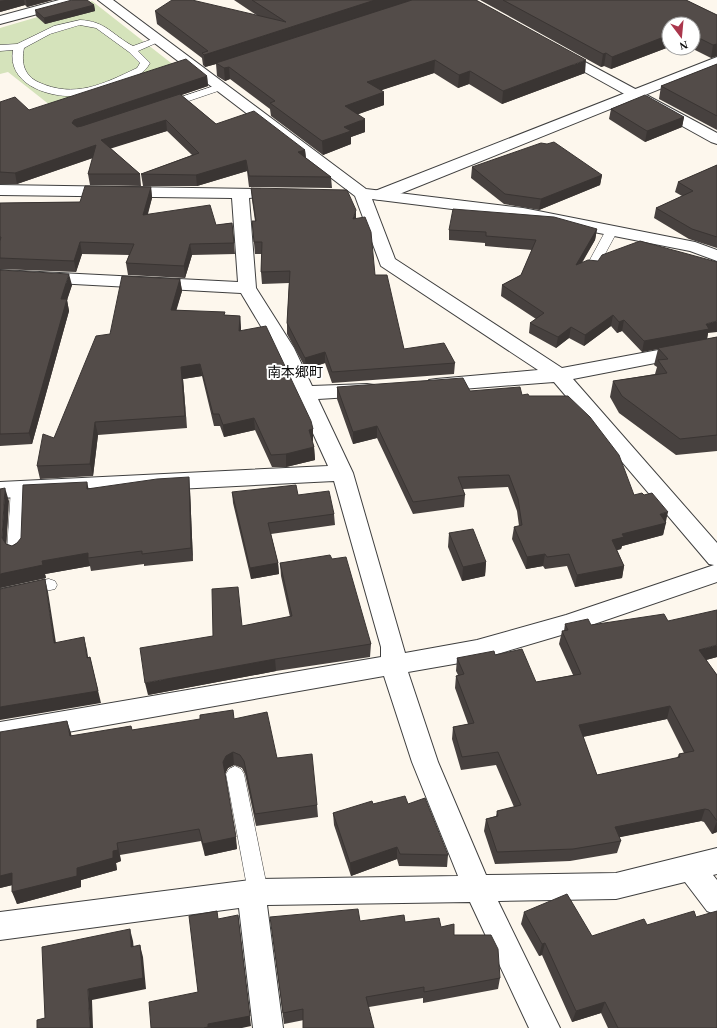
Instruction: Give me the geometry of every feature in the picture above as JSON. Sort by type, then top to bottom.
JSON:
[{"type":"street","points":[[0,20],[74,0]]},
{"type":"street","points":[[105,0],[362,194],[387,262],[559,375],[717,558]]},
{"type":"street","points":[[548,46],[717,139]]},
{"type":"street","points":[[381,195],[717,61]]},
{"type":"street","points":[[203,74],[219,69]]},
{"type":"street","points":[[0,190],[270,193]]},
{"type":"street","points":[[240,193],[247,288],[284,348],[342,473],[393,648],[393,664],[422,756],[478,888],[545,1028]]},
{"type":"street","points":[[339,194],[381,195],[523,213],[694,247],[717,256]]},
{"type":"street","points":[[0,275],[247,288]]},
{"type":"street","points":[[416,386],[559,375],[717,345]]},
{"type":"street","points":[[305,394],[384,388]]},
{"type":"street","points":[[9,489],[342,473]]},
{"type":"street","points":[[0,733],[477,650],[568,624],[717,573]]},
{"type":"street","points":[[0,926],[254,892],[616,886],[717,861]]},
{"type":"street","points":[[690,868],[717,902]]},
{"type":"street","points":[[254,892],[268,1028]]},
{"type":"lane","points":[[0,48],[19,47],[47,31],[65,25],[88,24],[100,27],[121,45],[132,50],[145,63],[141,70],[93,91],[77,94],[61,94],[45,90],[28,80],[20,72],[16,59],[19,47]]},
{"type":"lane","points":[[132,50],[158,40]]},
{"type":"lane","points":[[154,109],[220,86]]},
{"type":"lane","points":[[592,267],[612,230]]},
{"type":"lane","points":[[9,489],[15,551]]},
{"type":"lane","points":[[0,596],[49,585]]},
{"type":"lane","points":[[235,774],[254,892]]},
{"type":"green space","points":[[92,1],[180,70],[55,109],[8,72],[0,74],[0,28]]},
{"type":"building","points":[[72,0],[87,0],[94,5],[44,18],[35,10]]},
{"type":"building","points":[[172,0],[192,0],[286,22],[252,0],[375,0],[204,55],[202,53],[208,51],[155,11]]},
{"type":"building","points":[[412,0],[476,0],[586,60],[503,91],[470,71],[459,75],[435,60],[367,82],[384,92],[345,106],[365,119],[344,127],[351,131],[322,141],[270,103],[275,101],[229,67],[224,68],[216,63]]},
{"type":"building","points":[[503,0],[686,0],[717,15],[717,44],[713,45],[701,39],[701,16],[661,16],[661,38],[612,57],[606,53],[603,54]]},
{"type":"building","points":[[186,59],[207,76],[74,120],[72,123],[77,127],[82,126],[180,94],[216,124],[254,111],[305,150],[298,152],[331,177],[249,176],[246,160],[196,175],[141,174],[199,153],[166,120],[101,140],[140,174],[88,174],[96,145],[15,173],[0,172],[0,102],[15,97],[29,110]]},
{"type":"building","points":[[717,64],[717,116],[661,86]]},
{"type":"building","points":[[645,95],[684,117],[647,131],[611,109]]},
{"type":"building","points":[[554,142],[602,175],[541,199],[505,194],[472,167],[541,143],[547,144]]},
{"type":"building","points":[[717,165],[717,237],[692,229],[656,208],[693,191],[678,182]]},
{"type":"building","points":[[85,186],[151,187],[143,215],[210,205],[216,225],[232,223],[234,243],[190,244],[184,266],[126,263],[134,244],[80,242],[74,261],[0,258],[0,203],[80,202]]},
{"type":"building","points":[[251,188],[347,190],[356,210],[353,219],[365,217],[371,232],[375,275],[387,275],[404,349],[444,343],[455,363],[332,372],[325,352],[305,358],[287,323],[290,271],[261,272],[262,242],[254,242],[252,221],[256,221]]},
{"type":"building","points":[[453,209],[554,217],[597,229],[576,265],[588,260],[598,261],[602,255],[640,241],[717,262],[717,321],[706,324],[709,329],[644,341],[624,320],[619,322],[613,315],[585,335],[571,327],[558,337],[530,323],[544,313],[502,285],[521,275],[536,240],[486,236],[486,232],[449,230]]},
{"type":"building","points":[[0,270],[69,274],[61,299],[67,299],[29,433],[0,434]]},
{"type":"building","points":[[122,276],[180,279],[171,310],[225,312],[224,315],[240,316],[239,331],[266,326],[311,421],[313,429],[309,430],[314,447],[286,454],[271,455],[254,418],[223,425],[219,414],[213,414],[200,364],[181,367],[185,416],[95,422],[90,464],[37,466],[43,434],[54,438],[96,336],[110,334]]},
{"type":"building","points":[[717,337],[717,435],[680,439],[622,396],[613,381],[667,373],[658,360],[668,359],[658,348]]},
{"type":"building","points":[[463,378],[470,391],[520,387],[522,395],[568,396],[590,417],[619,455],[634,495],[652,493],[668,512],[660,514],[666,523],[622,534],[624,537],[612,540],[624,566],[577,575],[569,554],[547,557],[545,554],[527,557],[514,527],[522,525],[518,499],[509,475],[458,477],[465,495],[413,502],[377,426],[353,432],[337,387]]},
{"type":"building","points":[[189,477],[191,548],[142,554],[142,551],[88,558],[88,553],[42,561],[43,565],[0,574],[0,489],[5,488],[2,538],[6,544],[12,546],[21,538],[23,485],[87,482],[87,489],[157,479]]},
{"type":"building","points":[[296,485],[298,495],[329,491],[334,514],[268,523],[278,563],[250,568],[232,492]]},
{"type":"building","points":[[473,529],[486,562],[463,567],[449,533]]},
{"type":"building","points":[[330,555],[332,559],[346,557],[371,644],[275,659],[145,683],[140,648],[213,636],[212,589],[238,587],[242,626],[292,616],[280,563]]},
{"type":"building","points":[[45,579],[54,643],[84,637],[87,658],[90,657],[98,691],[0,707],[0,589]]},
{"type":"building","points":[[717,610],[717,645],[699,650],[717,675],[717,821],[709,810],[705,809],[615,827],[621,841],[573,849],[497,852],[486,819],[498,816],[497,811],[521,805],[498,752],[462,757],[453,727],[474,723],[456,676],[464,674],[457,658],[494,651],[495,655],[522,649],[536,682],[581,674],[562,631],[568,630],[565,624],[588,619],[591,625],[664,614],[668,621]],"holes":[[[670,706],[694,751],[679,754],[680,757],[597,775],[579,725]]]},
{"type":"building","points":[[233,710],[234,719],[267,712],[277,758],[312,754],[317,805],[255,814],[244,761],[240,755],[233,752],[226,756],[223,762],[236,837],[203,844],[199,829],[117,843],[118,850],[113,851],[113,858],[77,868],[77,876],[12,892],[12,873],[0,876],[0,732],[67,721],[70,736],[131,726],[132,730],[200,719],[200,715]]},
{"type":"building","points":[[405,796],[408,804],[425,798],[448,855],[400,854],[397,847],[350,863],[333,813],[372,801],[373,804]]},
{"type":"building","points":[[567,894],[592,936],[644,919],[647,925],[694,911],[696,917],[717,911],[717,1028],[618,1028],[605,1002],[576,1011],[545,943],[542,944],[524,912]]},
{"type":"building","points":[[358,909],[360,921],[404,915],[405,922],[439,918],[441,927],[454,924],[454,935],[491,935],[498,949],[500,978],[424,992],[424,987],[366,997],[374,1028],[303,1028],[303,1009],[283,1013],[270,917]]},
{"type":"building","points":[[217,911],[218,919],[238,915],[250,1016],[208,1024],[208,1027],[203,1028],[151,1028],[149,1002],[198,992],[189,916]]},
{"type":"building","points":[[130,929],[131,947],[140,945],[143,978],[88,989],[90,1028],[37,1028],[37,1020],[45,1018],[42,947]]},
{"type":"district","name":"南本郷町","points":[[295,372]]}]
